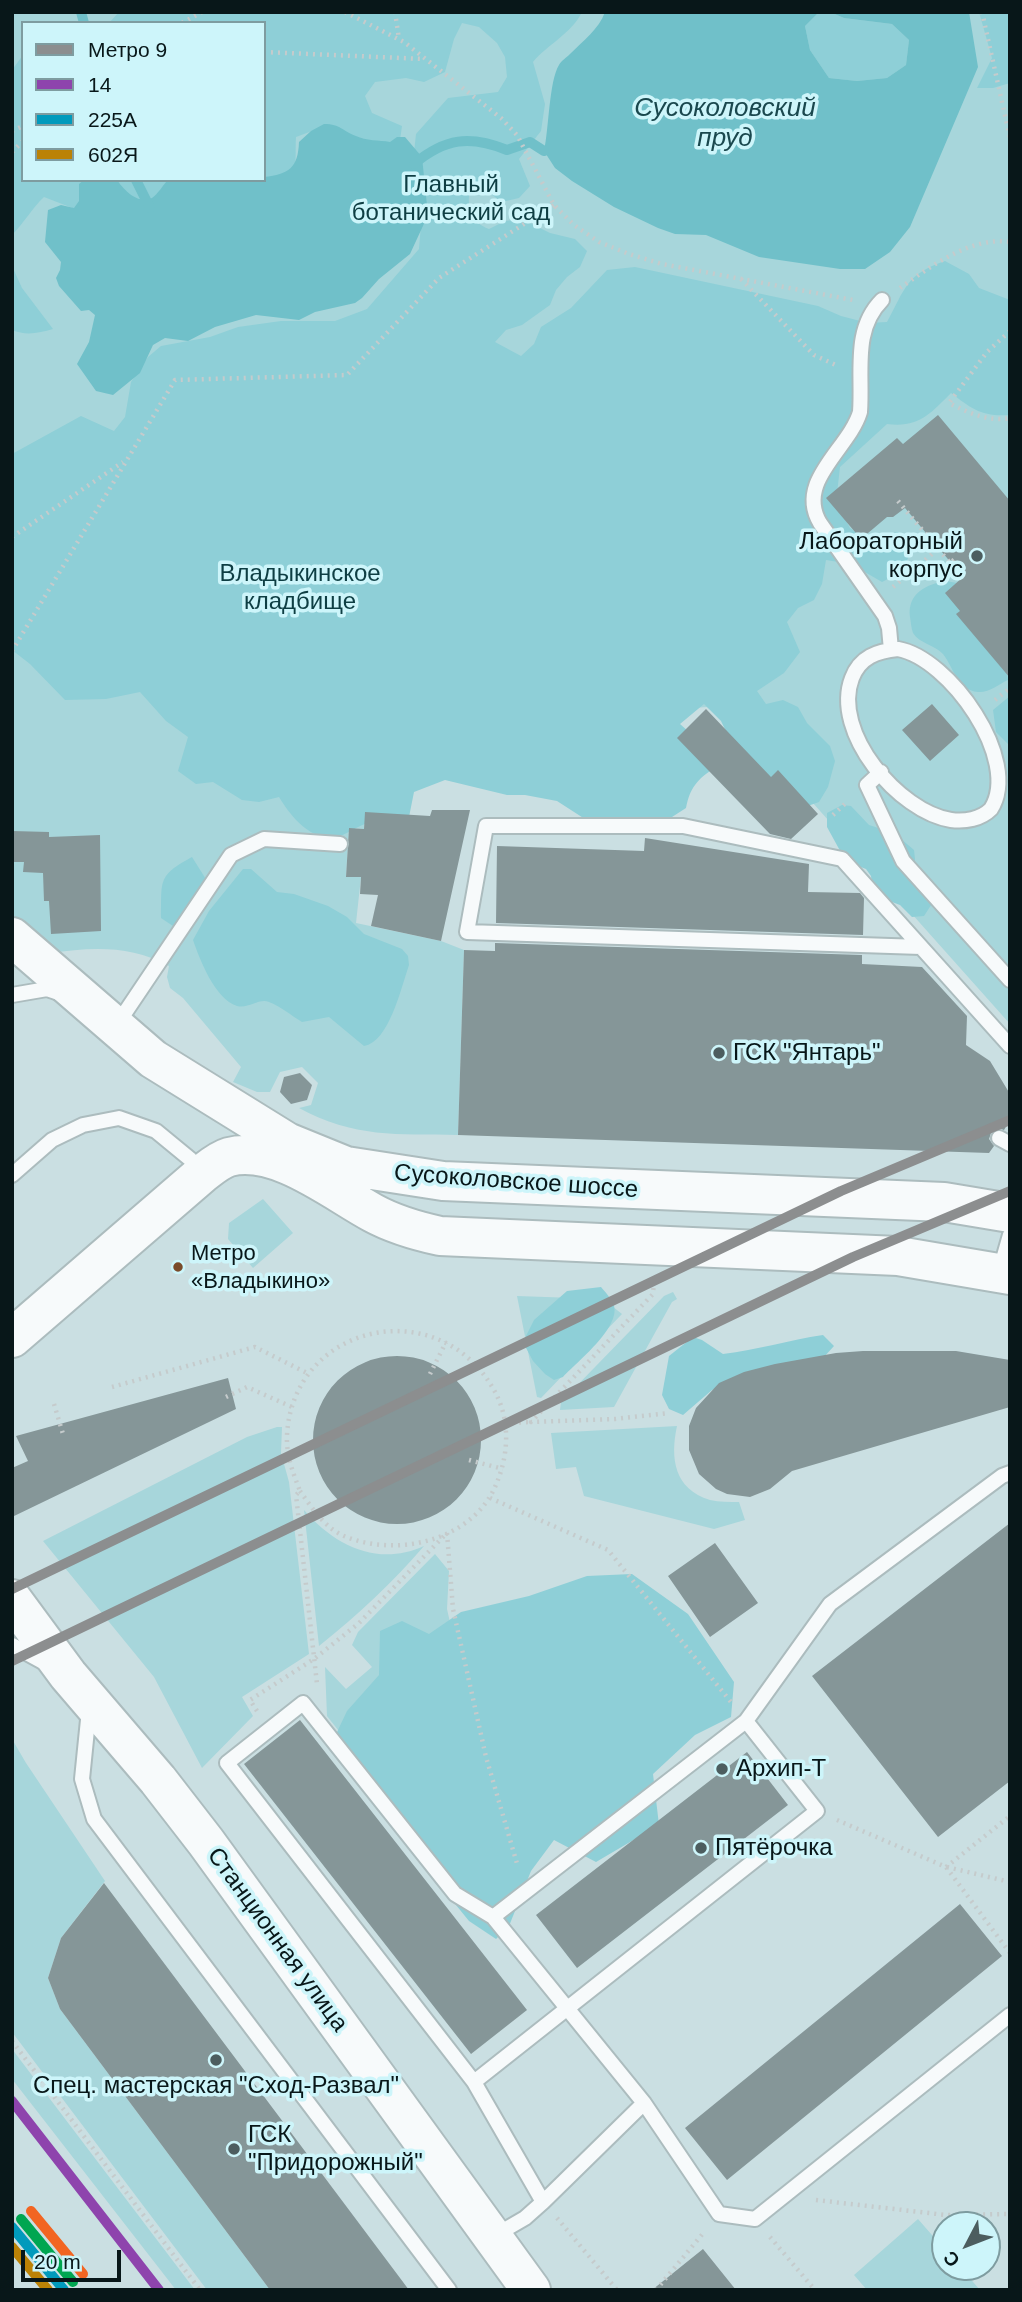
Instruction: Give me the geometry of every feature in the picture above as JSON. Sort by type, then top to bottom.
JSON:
[{"type":"street","name":"Сусоколовское шоссе","points":[[12,937],[115,1028],[153,1059],[197,1088],[287,1142],[319,1156],[369,1171],[443,1181],[944,1202],[1010,1213]]},
{"type":"street","points":[[197,1088],[219,1122],[218,1144],[212,1160],[202,1174]]},
{"type":"street","name":"Сусоколовское шоссе","points":[[12,1338],[202,1174],[226,1158],[251,1157],[289,1166],[400,1226],[440,1236],[898,1256],[1004,1273]]},
{"type":"street","points":[[440,1236],[428,1230],[421,1216],[421,1201],[429,1188],[443,1181]]},
{"type":"street","name":"Станционная улица","points":[[12,1599],[79,1689],[158,1780],[198,1832],[531,2290]]},
{"type":"lane","points":[[883,300],[865,324],[862,337],[860,412],[857,423],[819,479],[812,496],[817,518],[888,622],[891,650]]},
{"type":"lane","points":[[905,650],[926,659],[951,677],[967,694],[996,738],[1003,758],[1004,780],[1000,796],[990,809],[976,818],[954,820],[919,807],[900,793],[881,772],[854,731],[848,715],[850,683],[860,664],[871,655],[905,650]]},
{"type":"lane","points":[[881,772],[866,785],[903,861],[1010,981]]},
{"type":"lane","points":[[921,947],[467,932],[486,826],[683,826],[842,859],[1010,1046]]},
{"type":"lane","points":[[12,995],[47,989],[78,1000],[115,1028],[231,855],[264,839],[340,844]]},
{"type":"lane","points":[[12,1175],[52,1140],[83,1125],[119,1118],[156,1131],[190,1158],[202,1174]]},
{"type":"lane","points":[[1004,1273],[1010,1235]]},
{"type":"lane","points":[[493,1917],[746,1721],[830,1604],[1002,1476],[1010,1473]]},
{"type":"lane","points":[[12,1645],[79,1689],[82,1779],[94,1819],[449,2290]]},
{"type":"lane","points":[[543,2202],[474,2082],[227,1763],[303,1703],[455,1894],[493,1917],[644,2103],[719,2214],[755,2219],[1010,2015]]},
{"type":"lane","points":[[474,2082],[817,1811],[746,1721]]},
{"type":"lane","points":[[492,2237],[525,2218],[644,2103]]},
{"type":"path","points":[[186,21],[202,12]]},
{"type":"path","points":[[345,12],[399,40],[482,102],[517,135],[554,205],[582,231],[609,247],[662,264],[865,302],[883,300],[954,255],[988,243],[1010,242]]},
{"type":"path","points":[[395,12],[399,40]]},
{"type":"path","points":[[982,12],[1010,138]]},
{"type":"path","points":[[266,52],[427,59]]},
{"type":"path","points":[[12,651],[175,380],[347,375],[439,278],[554,205]]},
{"type":"path","points":[[741,279],[814,355],[861,376]]},
{"type":"path","points":[[1010,340],[1008,333],[988,352],[949,403],[974,415],[998,420],[1010,418]]},
{"type":"path","points":[[12,537],[127,459]]},
{"type":"path","points":[[898,501],[950,563],[955,559]]},
{"type":"path","points":[[908,513],[913,508]]},
{"type":"path","points":[[928,537],[933,532]]},
{"type":"path","points":[[875,602],[938,549]]},
{"type":"path","points":[[531,1422],[653,1294],[654,1270]]},
{"type":"path","points":[[387,1330],[418,1332],[446,1342],[468,1356],[485,1376],[498,1398],[505,1423],[503,1469],[490,1497],[471,1521],[432,1539],[400,1546],[370,1543],[342,1535],[318,1517],[300,1491],[290,1464],[287,1436],[292,1407],[309,1374],[330,1352],[357,1337],[387,1330]]},
{"type":"path","points":[[430,1374],[446,1342]]},
{"type":"path","points":[[112,1387],[256,1347],[309,1374]]},
{"type":"path","points":[[226,1397],[247,1387],[292,1407]]},
{"type":"path","points":[[54,1404],[63,1434]]},
{"type":"path","points":[[505,1423],[615,1419],[668,1413]]},
{"type":"path","points":[[469,1460],[503,1469]]},
{"type":"path","points":[[300,1491],[296,1495],[324,1728]]},
{"type":"path","points":[[490,1497],[608,1550],[746,1721]]},
{"type":"path","points":[[268,1730],[250,1700],[314,1659],[359,1623],[447,1533]]},
{"type":"path","points":[[447,1533],[456,1622],[486,1757],[526,1892]]},
{"type":"path","points":[[817,1811],[946,1867],[1010,1882]]},
{"type":"path","points":[[946,1867],[1010,1816]]},
{"type":"path","points":[[946,1867],[1010,1952]]},
{"type":"path","points":[[12,2041],[200,2290]]},
{"type":"path","points":[[783,2196],[946,2215],[1010,2214]]},
{"type":"path","points":[[543,2202],[617,2290]]},
{"type":"path","points":[[656,2290],[719,2214]]},
{"type":"path","points":[[755,2219],[815,2290]]},
{"type":"green space","points":[[12,12],[1010,12],[1010,1024],[771,756],[707,707],[537,720],[365,812],[364,829],[349,828],[346,876],[361,877],[356,923],[441,941],[464,950],[458,1135],[376,1132],[338,1125],[319,1118],[299,1108],[311,1105],[318,1083],[302,1067],[280,1072],[270,1092],[257,1092],[233,1082],[241,1067],[183,998],[170,988],[167,977],[169,966],[140,954],[111,949],[50,953],[12,917]]},
{"type":"green space","points":[[119,12],[582,12],[566,33],[533,62],[545,104],[541,131],[519,159],[530,186],[519,198],[502,202],[488,192],[470,190],[472,214],[483,226],[489,229],[505,221],[522,219],[550,233],[575,239],[587,251],[580,267],[556,290],[550,305],[522,325],[506,330],[495,342],[521,356],[534,344],[541,327],[571,308],[607,270],[635,267],[818,306],[868,323],[887,322],[914,277],[945,261],[969,274],[979,288],[1010,300],[1010,415],[992,415],[978,411],[951,393],[923,418],[908,424],[887,424],[840,467],[836,502],[850,528],[866,539],[898,532],[912,543],[903,567],[882,582],[851,564],[826,560],[822,584],[814,600],[798,608],[787,622],[800,652],[784,673],[757,691],[766,704],[783,700],[798,707],[807,723],[830,746],[835,761],[828,787],[819,802],[802,808],[739,758],[721,721],[704,704],[680,724],[715,768],[695,785],[686,808],[672,817],[655,820],[588,821],[557,801],[525,795],[507,795],[445,780],[414,792],[409,817],[361,825],[339,836],[326,837],[309,831],[279,797],[259,802],[242,800],[213,782],[196,784],[178,771],[188,737],[166,721],[140,692],[106,699],[65,700],[30,664],[12,650],[12,454],[81,416],[114,431],[125,417],[131,382],[148,357],[161,346],[210,337],[238,327],[281,321],[335,321],[367,309],[419,249],[422,212],[413,162],[416,134],[448,98],[498,92],[507,77],[505,57],[497,43],[479,27],[462,23],[454,39],[445,72],[424,82],[406,78],[375,82],[365,96],[372,113],[402,126],[398,154],[320,128],[296,137],[293,177],[266,182],[266,21],[111,21]]},
{"type":"green space","points":[[819,12],[892,24],[909,40],[906,65],[887,78],[857,81],[829,78],[810,50],[805,26]]},
{"type":"green space","points":[[979,12],[1010,12],[1010,83],[993,88],[977,88],[992,58]]},
{"type":"green space","points":[[21,58],[21,182],[265,182],[88,214],[44,197],[12,235],[12,70]]},
{"type":"green space","points":[[12,266],[22,288],[53,329],[38,333],[12,330]]},
{"type":"green space","points":[[946,581],[968,585],[1005,654],[1008,680],[990,690],[978,692],[965,687],[943,654],[913,633],[910,609],[915,596],[925,588]]},
{"type":"green space","points":[[1010,696],[1010,746],[996,732],[993,710]]},
{"type":"green space","points":[[842,805],[851,806],[869,825],[894,833],[914,850],[911,877],[935,899],[924,916],[912,917],[900,905],[884,899],[872,884],[866,869],[844,858],[827,827],[827,813]]},
{"type":"green space","points":[[192,857],[209,884],[191,915],[173,926],[161,918],[162,887],[173,869]]},
{"type":"green space","points":[[243,869],[251,869],[277,892],[294,894],[328,906],[347,917],[364,934],[402,949],[408,956],[409,965],[393,1013],[373,1042],[364,1046],[329,1017],[302,1022],[265,1001],[237,1006],[222,996],[215,987],[193,940],[209,911]]},
{"type":"green space","points":[[263,1199],[293,1233],[253,1268],[228,1239],[229,1223]]},
{"type":"green space","points":[[601,1287],[614,1306],[611,1324],[587,1354],[563,1377],[554,1380],[533,1361],[525,1346],[526,1336],[534,1320],[567,1291]]},
{"type":"green space","points":[[673,1292],[677,1299],[672,1302],[614,1407],[560,1410],[561,1402],[664,1296]]},
{"type":"green space","points":[[517,1296],[603,1299],[622,1314],[541,1398],[537,1397]]},
{"type":"green space","points":[[823,1335],[834,1346],[823,1358],[712,1390],[683,1415],[669,1409],[662,1395],[669,1356],[693,1337],[723,1354]]},
{"type":"green space","points":[[677,1426],[675,1461],[682,1480],[698,1495],[710,1500],[739,1502],[745,1520],[714,1529],[584,1496],[576,1467],[556,1469],[551,1433]]},
{"type":"green space","points":[[282,1427],[281,1453],[289,1482],[309,1654],[242,1697],[253,1716],[202,1768],[154,1677],[43,1541],[247,1437]]},
{"type":"green space","points":[[304,1510],[329,1534],[358,1549],[390,1554],[424,1546],[374,1598],[319,1646]]},
{"type":"green space","points":[[435,1554],[449,1571],[447,1609],[480,1757],[459,1883],[327,1716],[325,1667],[346,1689],[372,1667],[352,1645],[358,1632]]},
{"type":"green space","points":[[632,1574],[688,1614],[734,1682],[731,1717],[695,1735],[653,1774],[659,1825],[596,1862],[554,1840],[531,1871],[509,1926],[496,1939],[469,1921],[329,1749],[347,1711],[379,1675],[380,1631],[402,1621],[429,1634],[461,1612],[529,1596],[587,1576]]},
{"type":"green space","points":[[12,1739],[105,1881],[61,1938],[48,1978],[60,2009],[270,2290],[207,2290],[12,2032]]},
{"type":"green space","points":[[12,2049],[195,2290],[176,2290],[12,2079]]},
{"type":"green space","points":[[918,2219],[931,2234],[931,2281],[972,2281],[980,2290],[867,2290],[854,2275]]},
{"type":"water","name":"Сусоколовский пруд","points":[[605,12],[819,12],[805,26],[810,50],[829,78],[857,81],[887,78],[906,65],[909,40],[892,24],[844,18],[830,12],[969,12],[978,67],[910,227],[890,252],[865,269],[840,269],[759,257],[706,235],[675,234],[658,228],[614,207],[555,168],[544,151],[556,72],[561,62],[595,29]]},
{"type":"water","points":[[324,124],[334,125],[368,140],[390,142],[397,137],[405,137],[422,157],[428,215],[410,254],[355,303],[315,312],[299,320],[256,315],[215,327],[188,341],[165,338],[153,345],[140,373],[113,395],[96,391],[77,364],[89,342],[95,315],[89,310],[81,311],[59,286],[56,278],[61,262],[45,242],[48,210],[61,205],[74,208],[79,201],[79,184],[82,182],[118,182],[132,195],[147,200],[166,182],[266,182],[266,177],[280,174],[294,164],[299,142]]},
{"type":"building","name":"Лабораторный корпус","points":[[938,415],[1010,501],[1010,678],[956,614],[960,611],[945,593],[963,577],[905,508],[893,517],[887,517],[861,539],[826,498],[897,438],[903,444]]},
{"type":"building","points":[[932,704],[959,735],[930,761],[902,730]]},
{"type":"building","points":[[706,709],[771,777],[778,770],[818,814],[791,839],[770,834],[677,738]]},
{"type":"building","points":[[432,810],[470,810],[441,941],[371,926],[378,895],[360,894],[361,877],[346,877],[349,828],[364,829],[365,812],[430,816]]},
{"type":"building","points":[[12,831],[49,832],[49,837],[100,835],[101,931],[51,934],[49,901],[44,901],[43,873],[23,872],[24,862],[12,862]]},
{"type":"building","points":[[645,838],[809,864],[808,892],[860,893],[864,898],[863,935],[496,923],[497,846],[644,851]]},
{"type":"building","name":"ГСК \"Янтарь\"","points":[[495,943],[862,955],[862,964],[922,967],[967,1016],[966,1045],[990,1061],[1010,1094],[1010,1120],[1004,1130],[998,1128],[991,1133],[989,1139],[994,1146],[989,1153],[458,1135],[464,950],[495,951]]},
{"type":"building","points":[[300,1073],[312,1085],[307,1100],[291,1104],[280,1092],[284,1077]]},
{"type":"building","points":[[863,1351],[956,1351],[1010,1360],[1010,1407],[792,1471],[770,1489],[750,1497],[727,1494],[716,1489],[699,1474],[689,1450],[689,1426],[696,1408],[719,1383],[744,1372],[775,1364]]},
{"type":"building","points":[[397,1356],[429,1363],[456,1381],[474,1408],[481,1440],[474,1472],[456,1499],[429,1517],[397,1524],[365,1517],[338,1499],[320,1472],[313,1440],[320,1408],[338,1381],[365,1363]]},
{"type":"building","points":[[228,1378],[236,1409],[12,1517],[12,1468],[28,1461],[16,1436]]},
{"type":"building","points":[[1010,1523],[1010,1781],[938,1837],[812,1676]]},
{"type":"building","points":[[715,1543],[758,1603],[710,1637],[668,1576]]},
{"type":"building","points":[[300,1720],[527,2010],[471,2054],[244,1764]]},
{"type":"building","points":[[747,1752],[788,1805],[577,1968],[536,1915]]},
{"type":"building","name":"ГСК \"Придорожный\"","points":[[104,1883],[409,2290],[270,2290],[60,2009],[48,1978],[61,1938]]},
{"type":"building","points":[[960,1904],[1002,1956],[727,2180],[685,2128]]},
{"type":"building","points":[[703,2249],[736,2290],[652,2290]]},
{"type":"waterway","points":[[81,12],[83,21]]},
{"type":"waterway","points":[[414,164],[436,149],[458,142],[481,142],[507,150],[530,142],[544,151]]},
{"type":"waterway","points":[[137,182],[150,208]]},
{"type":"metro line","name":"9","points":[[12,1589],[841,1191],[1010,1120]]},
{"type":"metro line","name":"9","points":[[12,1661],[853,1257],[1010,1191]]},
{"type":"transit line","name":"14","points":[[12,2101],[159,2290]]},
{"type":"transit line","points":[[31,2211],[83,2274]]},
{"type":"transit line","points":[[21,2219],[73,2282]]},
{"type":"transit line","name":"225А","points":[[12,2227],[64,2290]]},
{"type":"transit line","name":"602Я","points":[[12,2247],[48,2290]]},
{"type":"place","name":"Лабораторный корпус","points":[[977,556]]},
{"type":"place","name":"ГСК \"Янтарь\"","points":[[719,1053]]},
{"type":"place","name":"Метро «Владыкино»","points":[[178,1267]]},
{"type":"place","name":"Архип-Т","points":[[722,1769]]},
{"type":"place","name":"Пятёрочка","points":[[701,1848]]},
{"type":"place","name":"Спец. мастерская \"Сход-Развал\"","points":[[216,2060]]},
{"type":"place","name":"ГСК \"Придорожный\"","points":[[234,2149]]},
{"type":"park label","name":"Главный ботанический сад","points":[[451,199]]},
{"type":"park label","name":"Владыкинское кладбище","points":[[300,588]]}]
